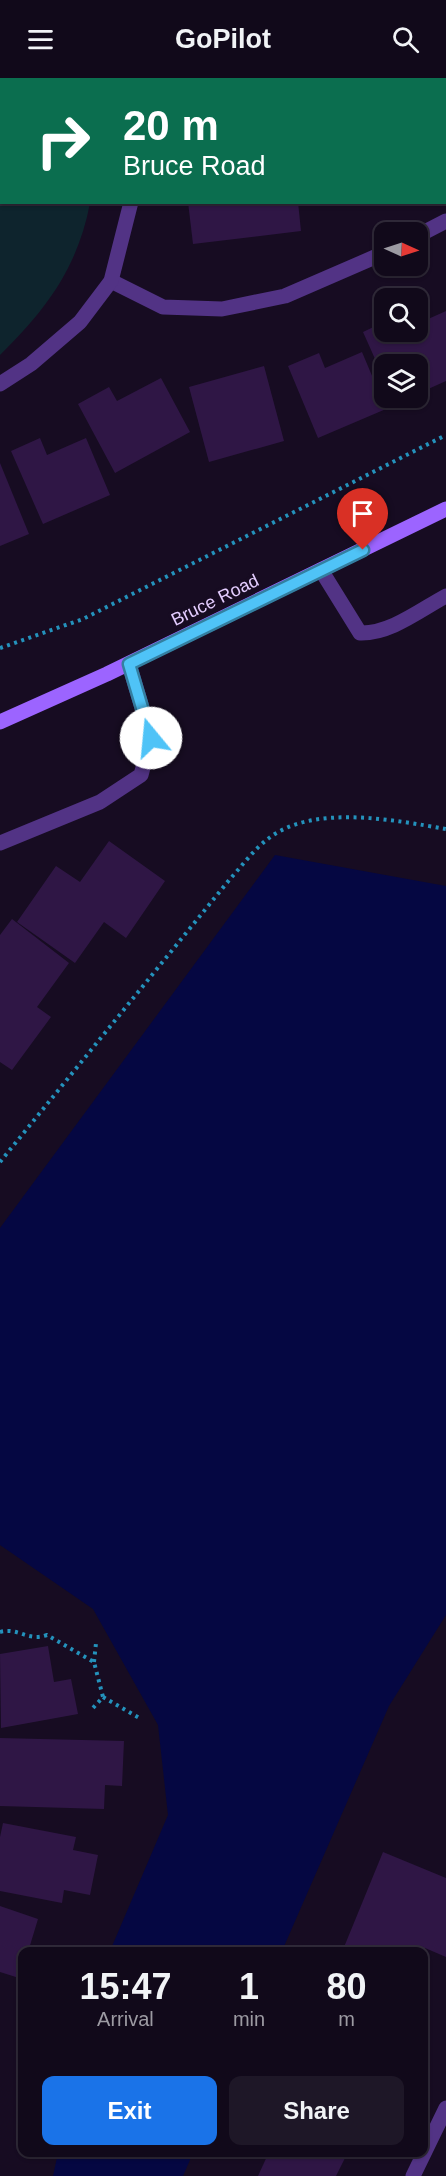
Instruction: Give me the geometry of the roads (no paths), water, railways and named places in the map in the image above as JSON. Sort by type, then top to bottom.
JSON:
[{"type":"main road","name":"Bruce Road","points":[[0,722],[129,664],[446,509]]},
{"type":"street","points":[[0,384],[31,364],[80,322],[111,281],[130,204]]},
{"type":"street","points":[[428,230],[446,221]]},
{"type":"street","points":[[111,281],[163,307],[222,309],[285,296],[374,257]]},
{"type":"street","points":[[321,570],[360,633],[380,631],[446,596]]},
{"type":"street","points":[[0,843],[100,802],[141,776],[151,738],[129,664]]},
{"type":"street","points":[[428,2145],[446,2108]]},
{"type":"street","points":[[413,2176],[422,2157]]}]
